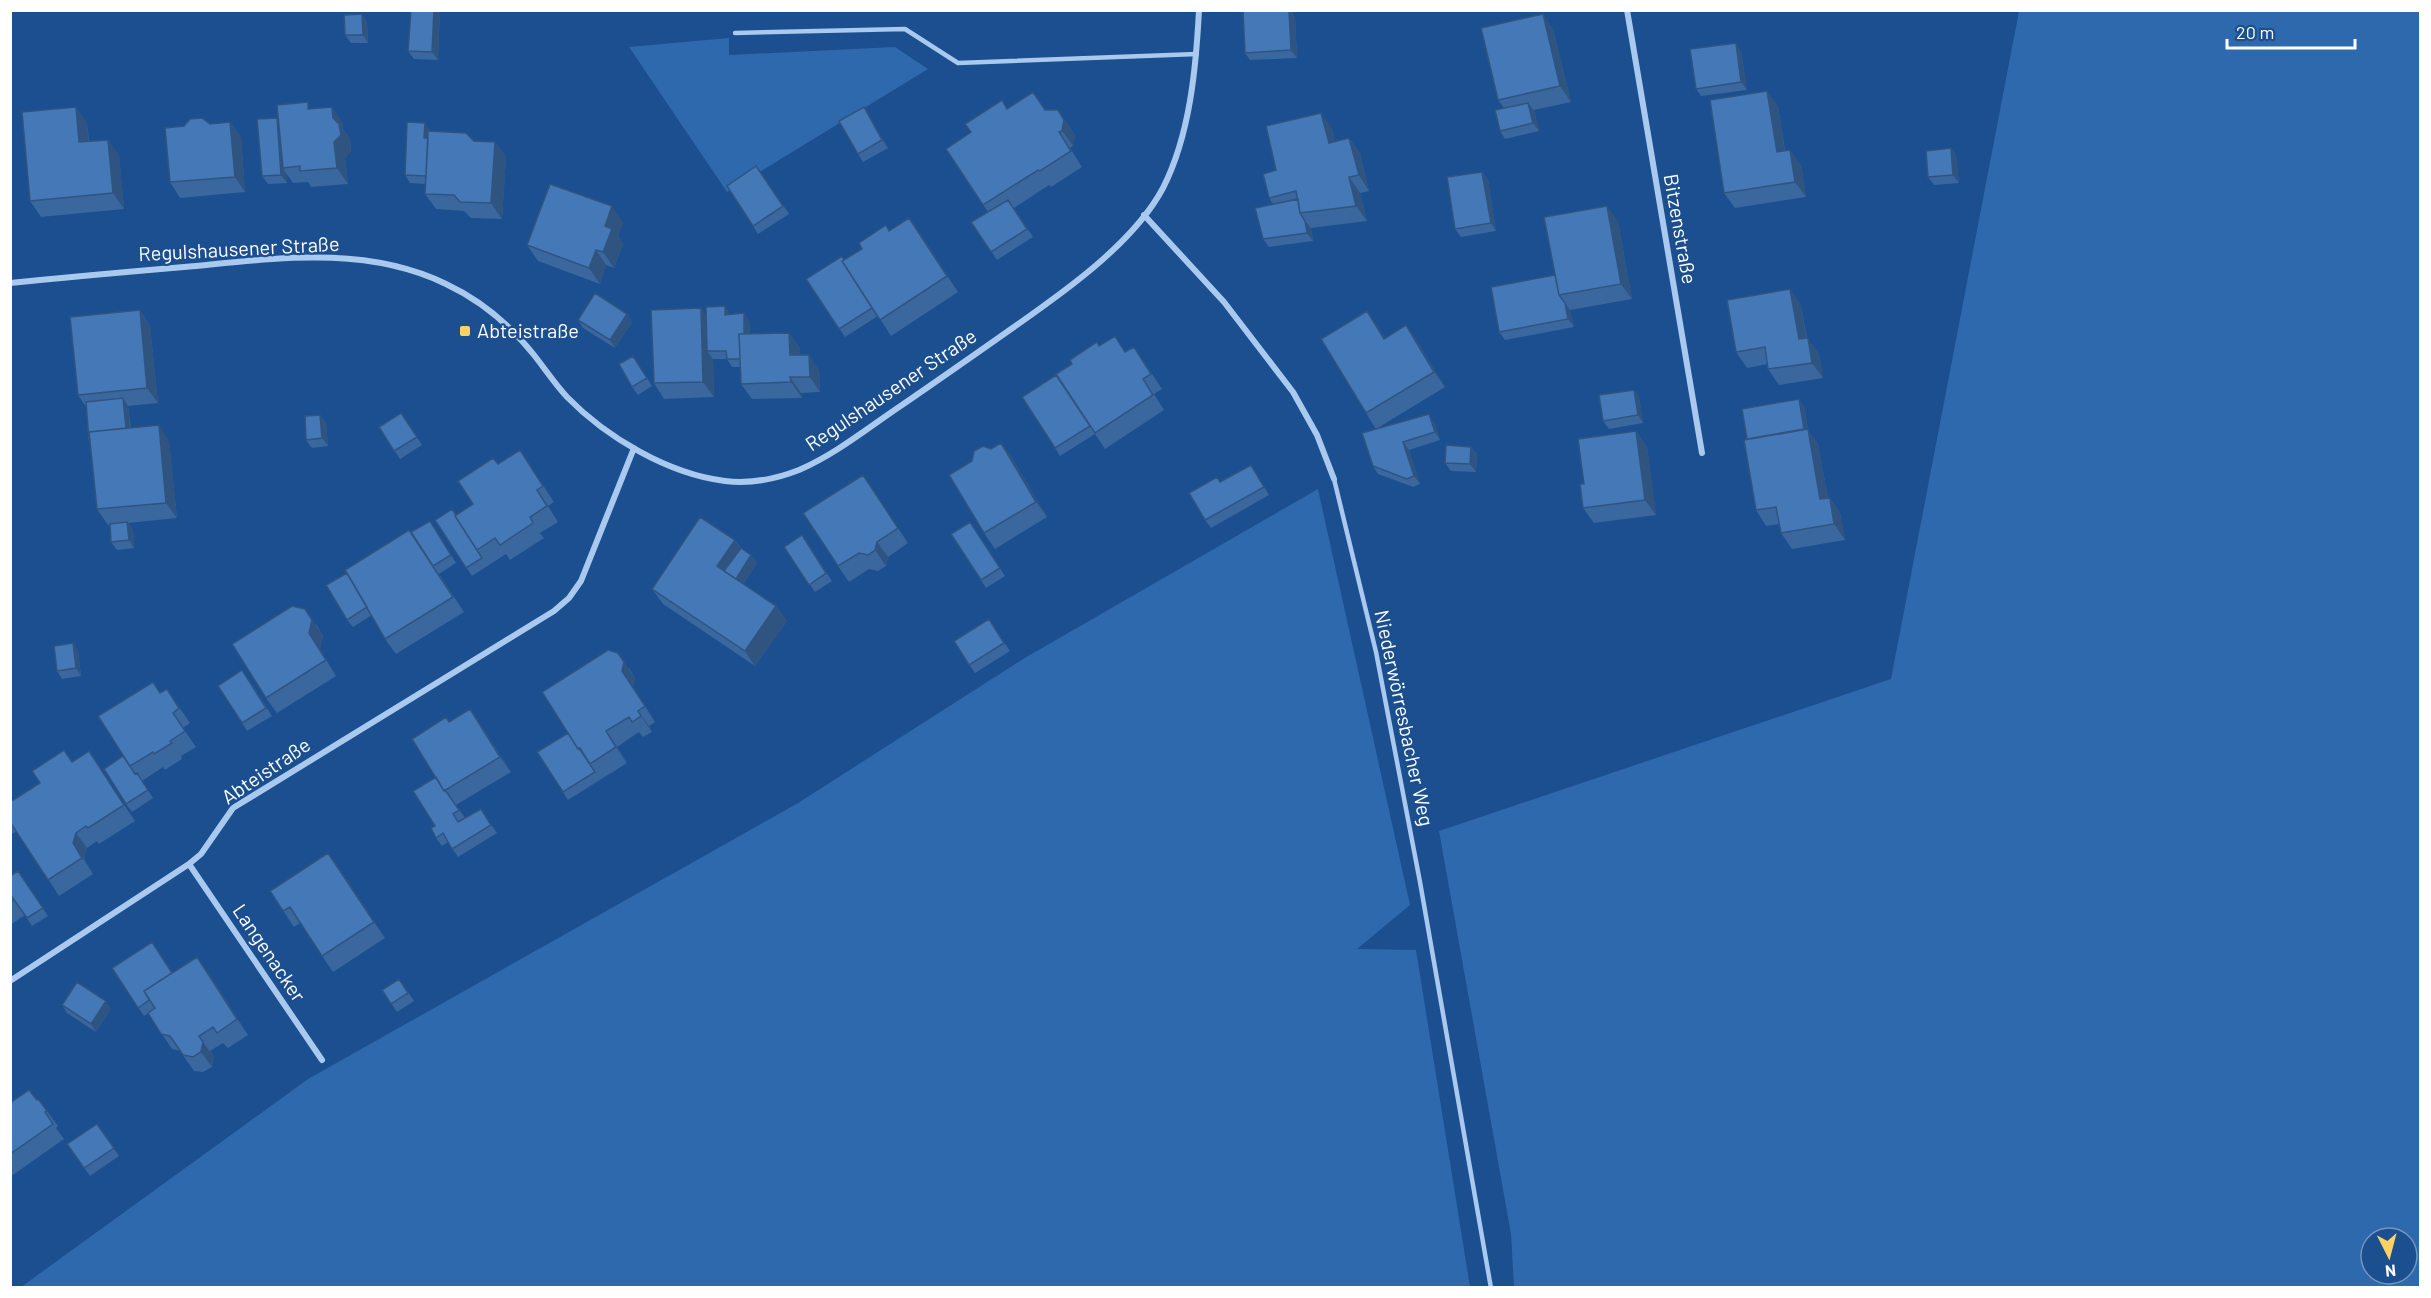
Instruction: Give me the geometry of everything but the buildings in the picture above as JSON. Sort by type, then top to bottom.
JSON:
[{"type":"street","name":"Regulshausener Straße","points":[[10,283],[331,256],[383,263],[447,284],[496,316],[515,334],[565,395],[585,414],[634,448],[685,471],[707,478],[730,482],[777,477],[821,458],[946,376],[1058,296],[1107,256],[1144,215],[1162,190],[1174,160],[1190,101],[1197,54],[1199,10]]},
{"type":"street","name":"Bitzenstraße","points":[[1628,10],[1702,453]]},
{"type":"street","name":"Niederwörresbacher Weg","points":[[1144,215],[1224,302],[1293,392],[1317,435],[1334,479]]},
{"type":"street","name":"Abteistraße","points":[[10,981],[189,864],[201,854],[233,808],[554,611],[569,598],[581,581],[634,448]]},
{"type":"street","name":"Langenacker","points":[[189,864],[322,1060]]},
{"type":"lane","points":[[735,33],[905,29],[958,63],[1197,54]]},
{"type":"lane","name":"Niederwörresbacher Weg","points":[[1334,479],[1383,686],[1491,1287]]},
{"type":"shaded area","points":[[2019,11],[2420,11],[2420,1287],[1514,1287],[1511,1234],[1439,831],[1891,679]]},
{"type":"shaded area","points":[[729,38],[729,55],[895,47],[928,69],[727,192],[629,47]]},
{"type":"shaded area","points":[[1318,489],[1410,905],[1357,949],[1416,950],[1470,1287],[21,1287],[308,1079],[798,803],[1023,659]]},
{"type":"place","name":"Abteistraße","points":[[465,331]]}]
